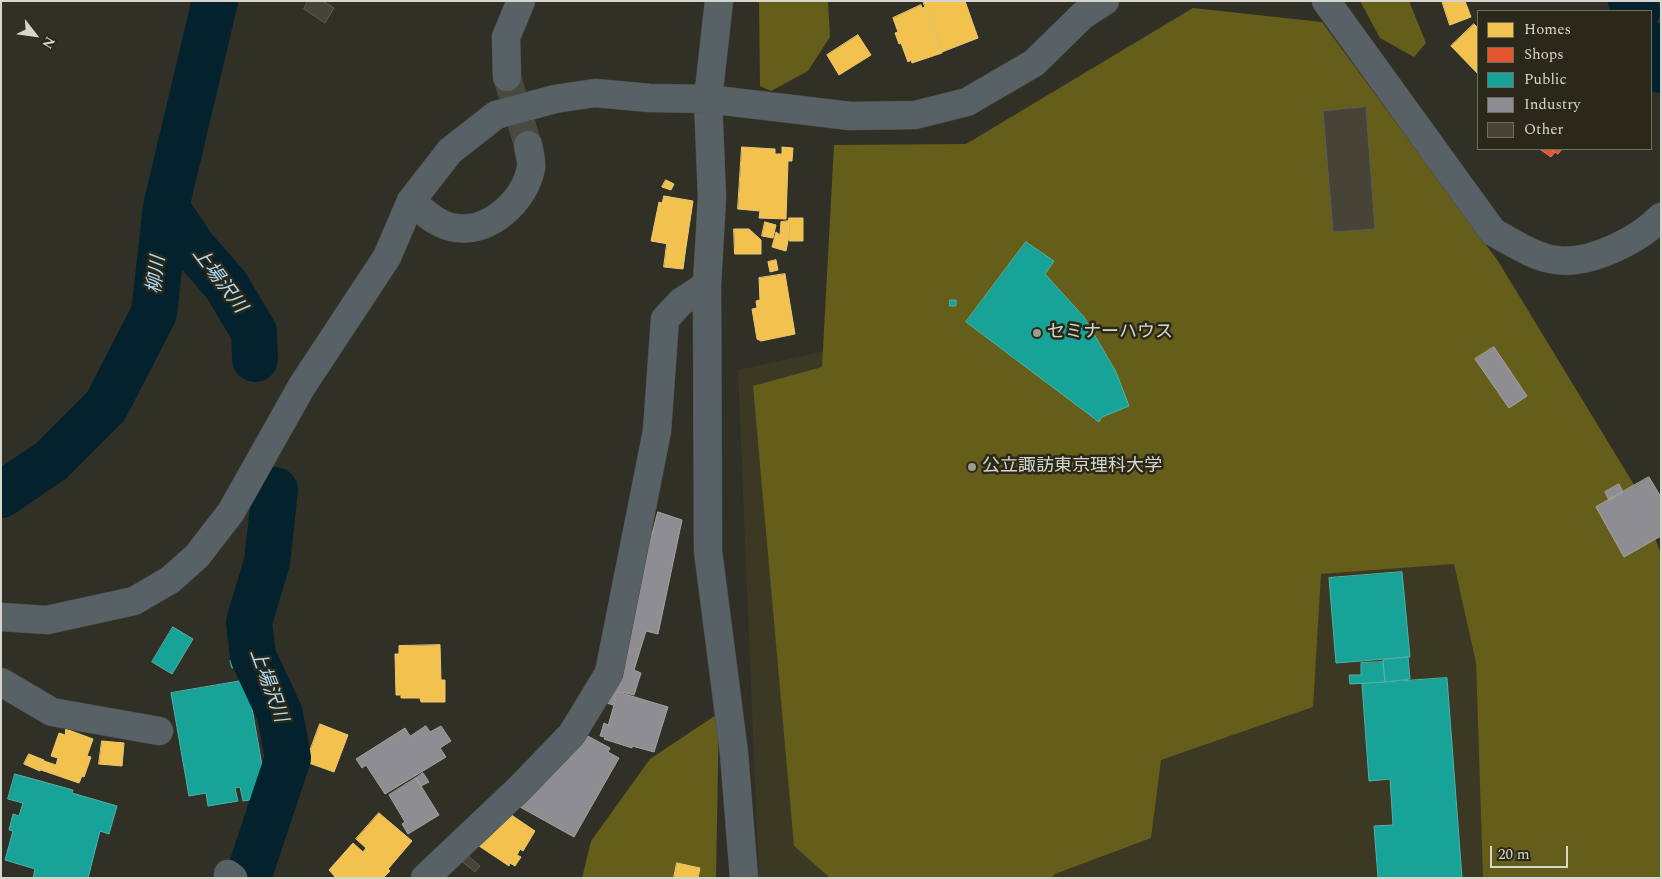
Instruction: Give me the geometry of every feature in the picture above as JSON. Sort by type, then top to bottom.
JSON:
[{"type":"street","points":[[508,77],[506,37],[520,1]]},
{"type":"street","points":[[719,1],[708,99],[712,197],[707,285],[708,551],[734,753],[744,878]]},
{"type":"street","points":[[1326,1],[1493,232],[1529,251],[1557,260],[1592,256],[1621,246],[1649,229],[1661,217]]},
{"type":"street","points":[[1,618],[47,620],[134,601],[170,580],[197,556],[231,512],[302,386],[387,256],[411,201],[450,151],[496,115],[555,99],[595,93],[650,98],[708,99],[850,116],[915,115],[967,102],[1034,63],[1088,6]]},
{"type":"street","points":[[411,201],[436,222],[456,228],[475,228],[506,212],[525,185],[531,167],[528,145]]},
{"type":"street","points":[[425,878],[520,788],[572,734],[609,673],[656,431],[665,319],[681,302],[707,285]]},
{"type":"street","points":[[1,682],[52,712],[159,731]]},
{"type":"shaded area","points":[[759,1],[828,1],[830,37],[808,71],[771,91],[760,86]]},
{"type":"shaded area","points":[[1360,1],[1409,1],[1426,43],[1414,57],[1380,38]]},
{"type":"shaded area","points":[[1193,8],[1322,22],[1498,261],[1636,488],[1661,554],[1661,878],[1483,878],[1476,663],[1454,564],[1321,574],[1313,707],[1161,760],[1151,838],[1055,874],[1052,878],[830,878],[794,846],[753,386],[822,367],[834,145],[966,144]]},
{"type":"shaded area","name":"公立諏訪東京理科大学","points":[[912,332],[1455,564],[1476,663],[1483,878],[759,878],[738,370]]},
{"type":"shaded area","points":[[719,713],[716,878],[582,878],[591,841],[650,759]]},
{"type":"building: Homes","points":[[923,1],[965,1],[978,38],[942,52]]},
{"type":"building: Homes","points":[[1442,1],[1465,1],[1471,17],[1450,25]]},
{"type":"building: Homes","points":[[921,5],[922,8],[925,7],[942,53],[912,63],[911,60],[908,62],[901,43],[899,44],[895,33],[898,32],[893,18]]},
{"type":"building: Homes","points":[[1474,24],[1477,27],[1477,73],[1451,46]]},
{"type":"building: Homes","points":[[858,35],[871,55],[839,75],[827,55]]},
{"type":"building: Homes","points":[[742,147],[775,149],[775,154],[782,154],[782,147],[793,148],[792,161],[788,161],[786,219],[759,218],[760,211],[738,209]]},
{"type":"building: Homes","points":[[666,180],[674,184],[671,190],[662,187]]},
{"type":"building: Homes","points":[[664,196],[693,201],[686,247],[651,241],[659,202],[662,203]]},
{"type":"building: Homes","points":[[789,218],[803,218],[803,241],[790,241]]},
{"type":"building: Homes","points":[[789,221],[786,251],[772,247],[776,232],[780,235],[781,222]]},
{"type":"building: Homes","points":[[765,222],[776,225],[773,238],[762,236]]},
{"type":"building: Homes","points":[[734,229],[749,229],[761,240],[761,254],[735,254]]},
{"type":"building: Homes","points":[[667,244],[686,247],[683,269],[664,267]]},
{"type":"building: Homes","points":[[776,260],[778,270],[770,272],[768,262]]},
{"type":"building: Homes","points":[[785,274],[795,334],[761,341],[757,339],[752,309],[757,308],[756,301],[760,300],[759,278]]},
{"type":"building: Homes","points":[[440,645],[441,680],[445,680],[445,702],[421,702],[420,698],[401,698],[401,695],[396,695],[395,654],[399,654],[399,646]]},
{"type":"building: Homes","points":[[320,724],[348,735],[334,772],[306,762]]},
{"type":"building: Homes","points":[[66,729],[93,739],[87,756],[91,757],[84,777],[82,776],[79,783],[41,770],[44,761],[56,765],[58,758],[51,756],[59,733],[65,735]]},
{"type":"building: Homes","points":[[102,741],[124,743],[122,766],[99,764]]},
{"type":"building: Homes","points":[[29,754],[44,760],[40,771],[24,764]]},
{"type":"building: Homes","points":[[507,812],[535,831],[523,851],[520,849],[517,855],[521,857],[515,866],[510,863],[509,866],[476,844]]},
{"type":"building: Homes","points":[[379,813],[412,841],[388,869],[390,871],[383,878],[336,878],[329,870],[353,843],[363,852],[366,848],[356,839]]},
{"type":"building: Homes","points":[[677,863],[700,868],[698,878],[674,878]]},
{"type":"building: Shops","points":[[1541,150],[1552,150],[1555,152],[1551,157]]},
{"type":"building: Shops","points":[[1553,150],[1561,150],[1558,154]]},
{"type":"building: Public","name":"セミナーハウス","points":[[1026,242],[1054,261],[1045,274],[1084,317],[1116,372],[1129,406],[1102,417],[1099,422],[966,322]]},
{"type":"building: Public","points":[[950,300],[956,300],[956,306],[950,306]]},
{"type":"building: Public","points":[[1402,572],[1410,657],[1336,663],[1329,578]]},
{"type":"building: Public","points":[[173,627],[193,639],[172,674],[152,662]]},
{"type":"building: Public","points":[[1408,657],[1410,679],[1385,682],[1383,660]]},
{"type":"building: Public","points":[[236,660],[237,667],[232,668],[230,661]]},
{"type":"building: Public","points":[[1383,662],[1385,682],[1350,684],[1349,675],[1361,675],[1361,663]]},
{"type":"building: Public","points":[[1447,678],[1462,878],[1378,878],[1374,826],[1393,825],[1390,779],[1369,781],[1362,684]]},
{"type":"building: Public","points":[[247,680],[265,782],[260,783],[262,798],[243,801],[240,787],[235,788],[238,801],[208,806],[206,793],[189,796],[171,693]]},
{"type":"building: Public","points":[[15,774],[73,790],[72,793],[117,806],[109,834],[100,831],[88,878],[33,878],[35,869],[5,860],[13,831],[9,830],[13,814],[19,816],[23,803],[8,799]]},
{"type":"building: Public","points":[[254,806],[259,809],[254,819],[249,817]]},
{"type":"building: Industry","points":[[1494,347],[1527,396],[1509,408],[1475,359]]},
{"type":"building: Industry","points":[[1649,477],[1661,497],[1661,536],[1624,557],[1596,507]]},
{"type":"building: Industry","points":[[1619,484],[1623,492],[1609,500],[1605,492]]},
{"type":"building: Industry","points":[[658,512],[682,520],[658,634],[646,631],[634,670],[641,673],[634,695],[617,691],[613,705],[594,699],[638,530],[652,533]]},
{"type":"building: Industry","points":[[618,692],[668,707],[654,752],[632,746],[632,748],[600,736],[604,723],[608,725]]},
{"type":"building: Industry","points":[[426,726],[430,732],[441,726],[451,741],[440,748],[446,757],[385,794],[366,765],[362,768],[356,759],[405,728],[410,736]]},
{"type":"building: Industry","points":[[571,727],[610,748],[608,752],[619,758],[574,837],[520,807]]},
{"type":"building: Industry","points":[[423,773],[429,782],[421,786],[416,778]]},
{"type":"building: Industry","points":[[416,778],[439,815],[408,834],[402,824],[405,822],[389,795]]},
{"type":"building: Other","points":[[308,1],[323,1],[334,8],[325,23],[304,9]]},
{"type":"building: Other","points":[[1366,107],[1375,229],[1333,232],[1323,111]]},
{"type":"building: Other","points":[[465,853],[480,866],[475,872],[460,860]]},
{"type":"waterway","name":"柳川","points":[[1,495],[51,461],[106,406],[154,313],[166,207],[215,1]]},
{"type":"waterway","points":[[1631,1],[1636,10]]},
{"type":"waterway","points":[[1652,48],[1661,70]]},
{"type":"waterway","name":"上場沢川","points":[[166,207],[192,246],[226,285],[254,332],[255,359]]},
{"type":"waterway","name":"上場沢川","points":[[248,878],[288,758],[280,714],[253,656],[249,622],[267,562],[275,490]]},
{"type":"tunnel","points":[[507,77],[528,145]]},
{"type":"place","name":"セミナーハウス","points":[[1037,333]]},
{"type":"place","name":"公立諏訪東京理科大学","points":[[972,467]]}]
